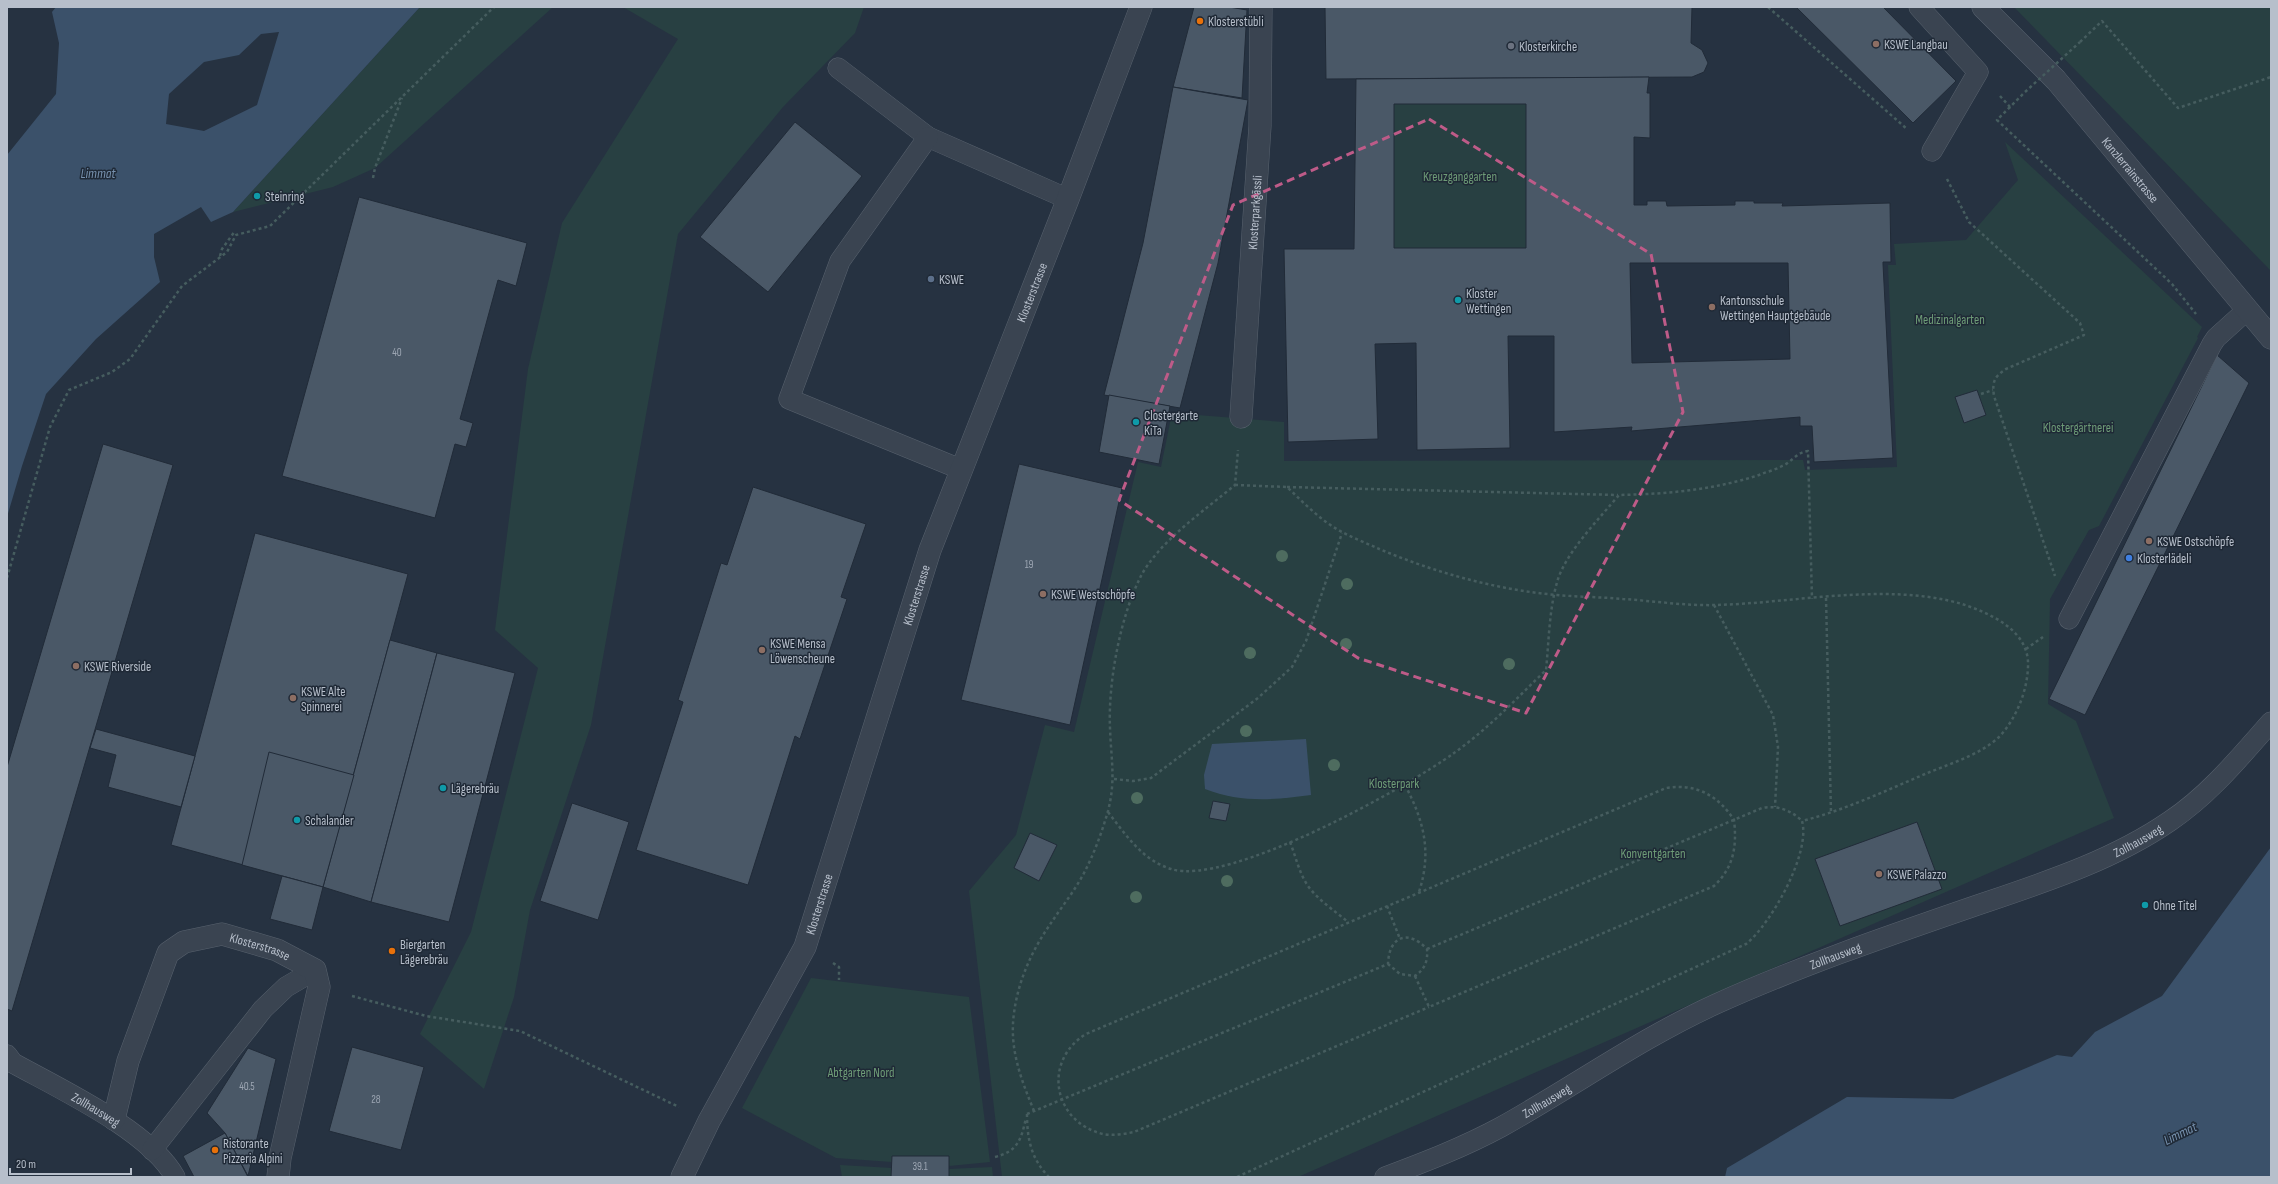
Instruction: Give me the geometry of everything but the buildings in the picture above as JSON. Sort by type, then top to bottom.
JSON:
[{"type":"street","name":"Klosterstrasse","points":[[682,1177],[709,1121],[805,947],[930,550],[960,469],[1068,199],[1142,7]]},
{"type":"street","name":"Klosterparkgässli","points":[[1241,417],[1260,126],[1261,7]]},
{"type":"street","name":"Kanzlerrainstrasse","points":[[1983,7],[2056,80],[2271,338]]},
{"type":"street","name":"Klosterstrasse","points":[[114,1119],[128,1061],[168,953],[184,942],[222,934],[277,950],[317,979]]},
{"type":"street","points":[[278,1177],[280,1158],[317,979]]},
{"type":"lane","points":[[1919,7],[1978,72],[1932,151]]},
{"type":"lane","points":[[838,68],[928,137],[1068,199]]},
{"type":"lane","points":[[928,137],[840,261],[789,399],[960,469]]},
{"type":"lane","points":[[2069,619],[2216,338],[2247,310]]},
{"type":"lane","name":"Zollhausweg","points":[[1385,1177],[1451,1152],[1482,1137],[1634,1048],[1715,1005],[1833,955],[2065,874],[2121,850],[2147,836],[2191,806],[2232,766],[2271,722]]},
{"type":"lane","points":[[152,1150],[263,1009],[286,987],[317,979]]},
{"type":"lane","name":"Zollhausweg","points":[[7,1055],[13,1063],[114,1119],[167,1162],[175,1177]]},
{"type":"path","points":[[7,578],[50,427],[69,390],[112,372],[130,359],[182,286],[226,252],[236,235],[270,226],[494,7]]},
{"type":"path","points":[[2025,92],[2102,21],[2178,108],[2271,77]]},
{"type":"path","points":[[373,178],[375,168],[403,96]]},
{"type":"path","points":[[2010,107],[1997,120],[2172,284],[2216,338]]},
{"type":"path","points":[[219,257],[222,249],[235,231]]},
{"type":"path","points":[[2056,581],[1993,390],[1993,380],[2006,369],[2084,335],[2080,324]]},
{"type":"path","points":[[1981,394],[1993,390]]},
{"type":"path","points":[[1235,485],[1241,417]]},
{"type":"path","points":[[1034,1111],[1019,1072],[1015,1052],[1013,1028],[1018,991],[1040,940],[1084,874],[1108,812],[1114,779],[1110,727],[1111,698],[1120,644],[1132,596],[1149,564],[1162,547],[1235,485],[1619,495],[1661,494],[1697,490],[1732,483],[1783,466],[1802,452],[1808,451],[1812,599]]},
{"type":"path","points":[[1287,487],[1320,518],[1342,532],[1408,561],[1444,573],[1554,595],[1714,605],[1899,595],[1961,604],[1987,614],[2008,626],[2019,636],[2026,648],[2028,661],[2026,682],[2020,704],[2014,717],[1997,739],[1964,758],[1831,813],[1802,820]]},
{"type":"path","points":[[1108,812],[1141,852],[1153,862],[1173,870],[1197,871],[1235,864],[1290,842],[1405,785],[1469,742],[1546,670],[1554,595],[1559,578],[1568,562],[1619,495]]},
{"type":"path","points":[[1114,779],[1133,781],[1151,778],[1258,698],[1292,667],[1306,641],[1342,532]]},
{"type":"path","points":[[1826,598],[1831,813]]},
{"type":"path","points":[[1714,605],[1773,715],[1778,747],[1775,807]]},
{"type":"path","points":[[1405,785],[1423,825],[1424,866],[1419,892]]},
{"type":"path","points":[[1678,786],[1703,791],[1714,796],[1734,820],[1734,853],[1730,866],[1714,886],[1134,1132],[1120,1135],[1104,1134],[1091,1129],[1069,1113],[1061,1100],[1058,1089],[1062,1063],[1071,1046],[1086,1034],[1666,788],[1678,786]]},
{"type":"path","points":[[1237,1177],[1746,944],[1760,930],[1771,914],[1801,853],[1805,833],[1802,820],[1789,810],[1775,807],[1762,808],[1427,949]]},
{"type":"path","points":[[1290,842],[1301,874],[1308,885],[1316,895],[1348,922]]},
{"type":"path","points":[[1387,906],[1400,938]]},
{"type":"path","points":[[1406,937],[1414,939],[1427,949],[1426,964],[1422,971],[1415,976],[1400,974],[1388,964],[1390,949],[1393,943],[1400,938],[1406,937]]},
{"type":"path","points":[[1027,1114],[1388,964]]},
{"type":"path","points":[[1415,976],[1429,1007]]},
{"type":"path","points":[[317,979],[426,1016],[520,1031],[709,1121]]},
{"type":"path","points":[[995,1157],[1010,1153],[1016,1147],[1027,1114]]},
{"type":"path","points":[[1027,1114],[1027,1135],[1031,1149],[1049,1177]]},
{"type":"highlighted area","points":[[1429,119],[1651,254],[1683,412],[1526,713],[1358,658],[1119,500],[1233,205]]},
{"type":"green space","points":[[420,7],[553,7],[375,168],[333,187],[233,212]]},
{"type":"green space","points":[[623,7],[864,7],[855,33],[783,107],[678,234],[591,725],[530,910],[514,997],[484,1089],[420,1034],[471,932],[538,668],[495,630],[528,369],[562,223],[678,39]]},
{"type":"green space","points":[[2014,7],[2271,7],[2271,271]]},
{"type":"green space","name":"Kreuzganggarten","points":[[1394,104],[1526,104],[1526,248],[1394,248]]},
{"type":"green space","name":"Klosterpark","points":[[2005,142],[2202,327],[2197,337],[2198,338],[2099,526],[2089,530],[2050,599],[2048,704],[2076,721],[2114,818],[1298,1177],[1002,1177],[969,891],[1016,835],[1045,725],[1074,732],[1138,462],[1161,467],[1172,413],[1284,422],[1284,461],[1803,460],[1805,470],[1897,467],[1888,265],[1896,265],[1894,244],[1966,240],[2018,180]]},
{"type":"green space","name":"Abtgarten Nord","points":[[811,978],[969,997],[990,1162],[949,1166],[948,1156],[892,1156],[892,1162],[836,1158],[742,1108]]},
{"type":"green space","points":[[840,1165],[892,1168],[891,1177],[842,1177]]},
{"type":"green space","points":[[992,1167],[993,1177],[949,1177],[949,1169]]},
{"type":"water","name":"Limmat","points":[[56,7],[420,7],[233,212],[211,222],[201,207],[154,234],[154,257],[160,282],[96,339],[46,394],[7,517],[7,155],[56,94],[59,43],[52,12]],"holes":[[[279,32],[257,105],[204,131],[166,124],[169,94],[204,62],[239,55],[261,34]]]},
{"type":"water","points":[[1306,739],[1311,795],[1258,799],[1231,797],[1205,789],[1204,775],[1212,744]]},
{"type":"water","name":"Limmat","points":[[2271,847],[2271,1177],[1725,1177],[1727,1168],[1847,1097],[1953,1099],[2057,1055],[2072,1057],[2095,1032],[2162,996]]},
{"type":"place","name":"Klosterstübli","points":[[1200,21]]},
{"type":"place","name":"KSWE Langbau","points":[[1876,44]]},
{"type":"place","name":"Klosterkirche","points":[[1511,46]]},
{"type":"place","name":"Steinring","points":[[257,196]]},
{"type":"place","name":"KSWE","points":[[931,279]]},
{"type":"place","name":"Kloster Wettingen","points":[[1458,300]]},
{"type":"place","name":"Kantonsschule Wettingen Hauptgebäude","points":[[1712,307]]},
{"type":"place","name":"Clostergarte KiTa","points":[[1136,422]]},
{"type":"place","name":"KSWE Ostschöpfe","points":[[2149,541]]},
{"type":"place","name":"Klosterlädeli","points":[[2129,558]]},
{"type":"place","name":"KSWE Westschöpfe","points":[[1043,594]]},
{"type":"place","name":"KSWE Mensa Löwenscheune","points":[[762,650]]},
{"type":"place","name":"KSWE Riverside","points":[[76,666]]},
{"type":"place","name":"KSWE Alte Spinnerei","points":[[293,698]]},
{"type":"place","name":"Lägerebräu","points":[[443,788]]},
{"type":"place","name":"Schalander","points":[[297,820]]},
{"type":"place","name":"KSWE Palazzo","points":[[1879,874]]},
{"type":"place","name":"Ohne Titel","points":[[2145,905]]},
{"type":"place","name":"Biergarten Lägerebräu","points":[[392,951]]},
{"type":"place","name":"Ristorante Pizzeria Alpini","points":[[215,1150]]},
{"type":"park label","name":"Medizinalgarten","points":[[1950,319]]},
{"type":"park label","name":"Klostergärtnerei","points":[[2078,427]]},
{"type":"park label","name":"Konventgarten","points":[[1653,853]]}]
